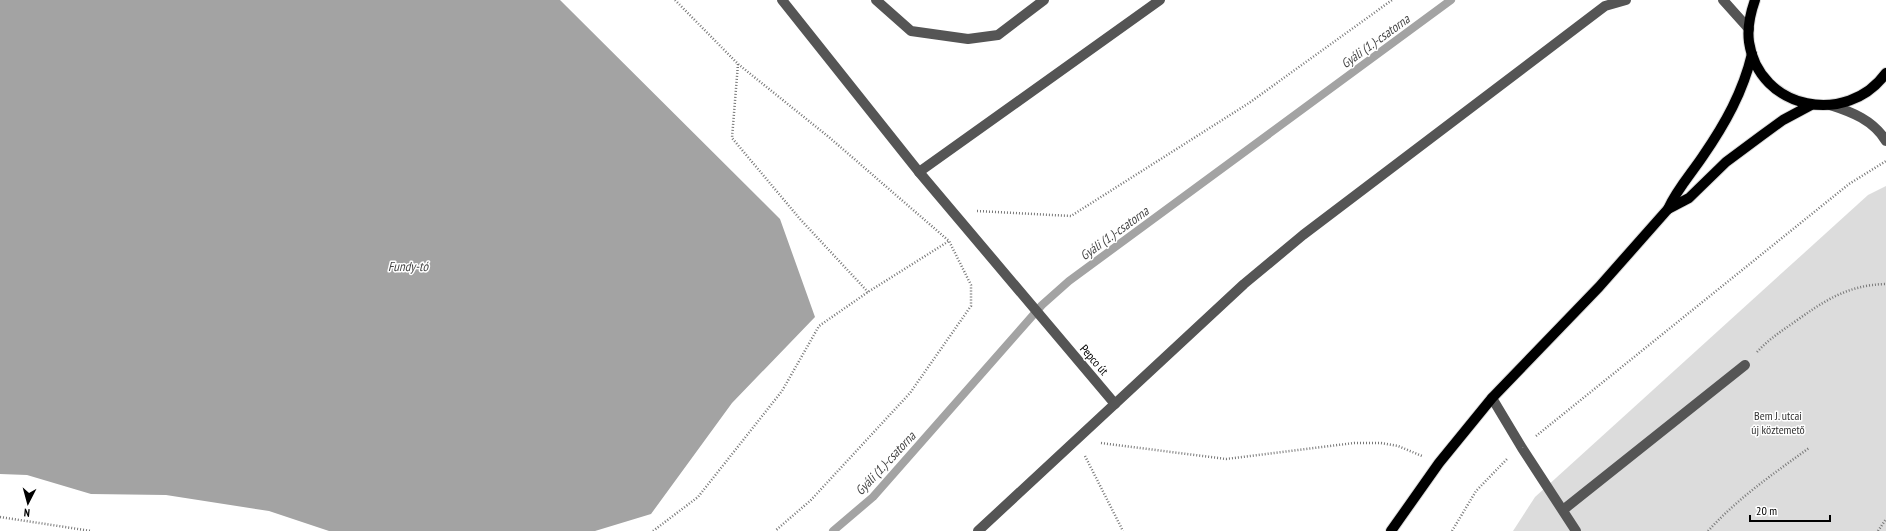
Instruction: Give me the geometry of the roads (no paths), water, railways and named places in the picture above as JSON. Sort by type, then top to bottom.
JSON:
[{"type":"main road","points":[[1755,0],[1750,14],[1748,29],[1752,54],[1761,72],[1775,88],[1792,99],[1811,105],[1830,106],[1848,102],[1865,94],[1879,82],[1886,73]]},
{"type":"main road","points":[[1391,531],[1439,463],[1492,398],[1599,287],[1668,209],[1675,193],[1703,157],[1738,99],[1747,76],[1752,54]]},
{"type":"main road","points":[[1668,209],[1689,198],[1726,162],[1783,120],[1811,105]]},
{"type":"street","name":"Pepco út","points":[[782,0],[950,210],[1114,404]]},
{"type":"street","points":[[876,0],[911,31],[968,39],[998,36],[1044,0]]},
{"type":"street","points":[[919,172],[1160,0]]},
{"type":"street","points":[[978,531],[1244,284],[1303,235],[1606,3],[1626,0]]},
{"type":"street","points":[[1723,0],[1748,29]]},
{"type":"street","points":[[1830,106],[1850,111],[1864,118],[1876,128],[1886,141]]},
{"type":"street","points":[[1562,510],[1744,365]]},
{"type":"street","points":[[1492,398],[1522,448],[1576,531]]},
{"type":"water","name":"Fundy-tó","points":[[0,0],[560,0],[780,219],[815,317],[732,403],[651,514],[595,531],[329,531],[269,511],[166,495],[91,494],[27,475],[0,474]]},
{"type":"waterway","name":"Gyáli (1.)-csatorna","points":[[833,531],[873,497],[1042,305],[1069,281],[1451,0]]},
{"type":"park label","name":"Bem J. utcai új köztemető","points":[[1778,423]]}]
